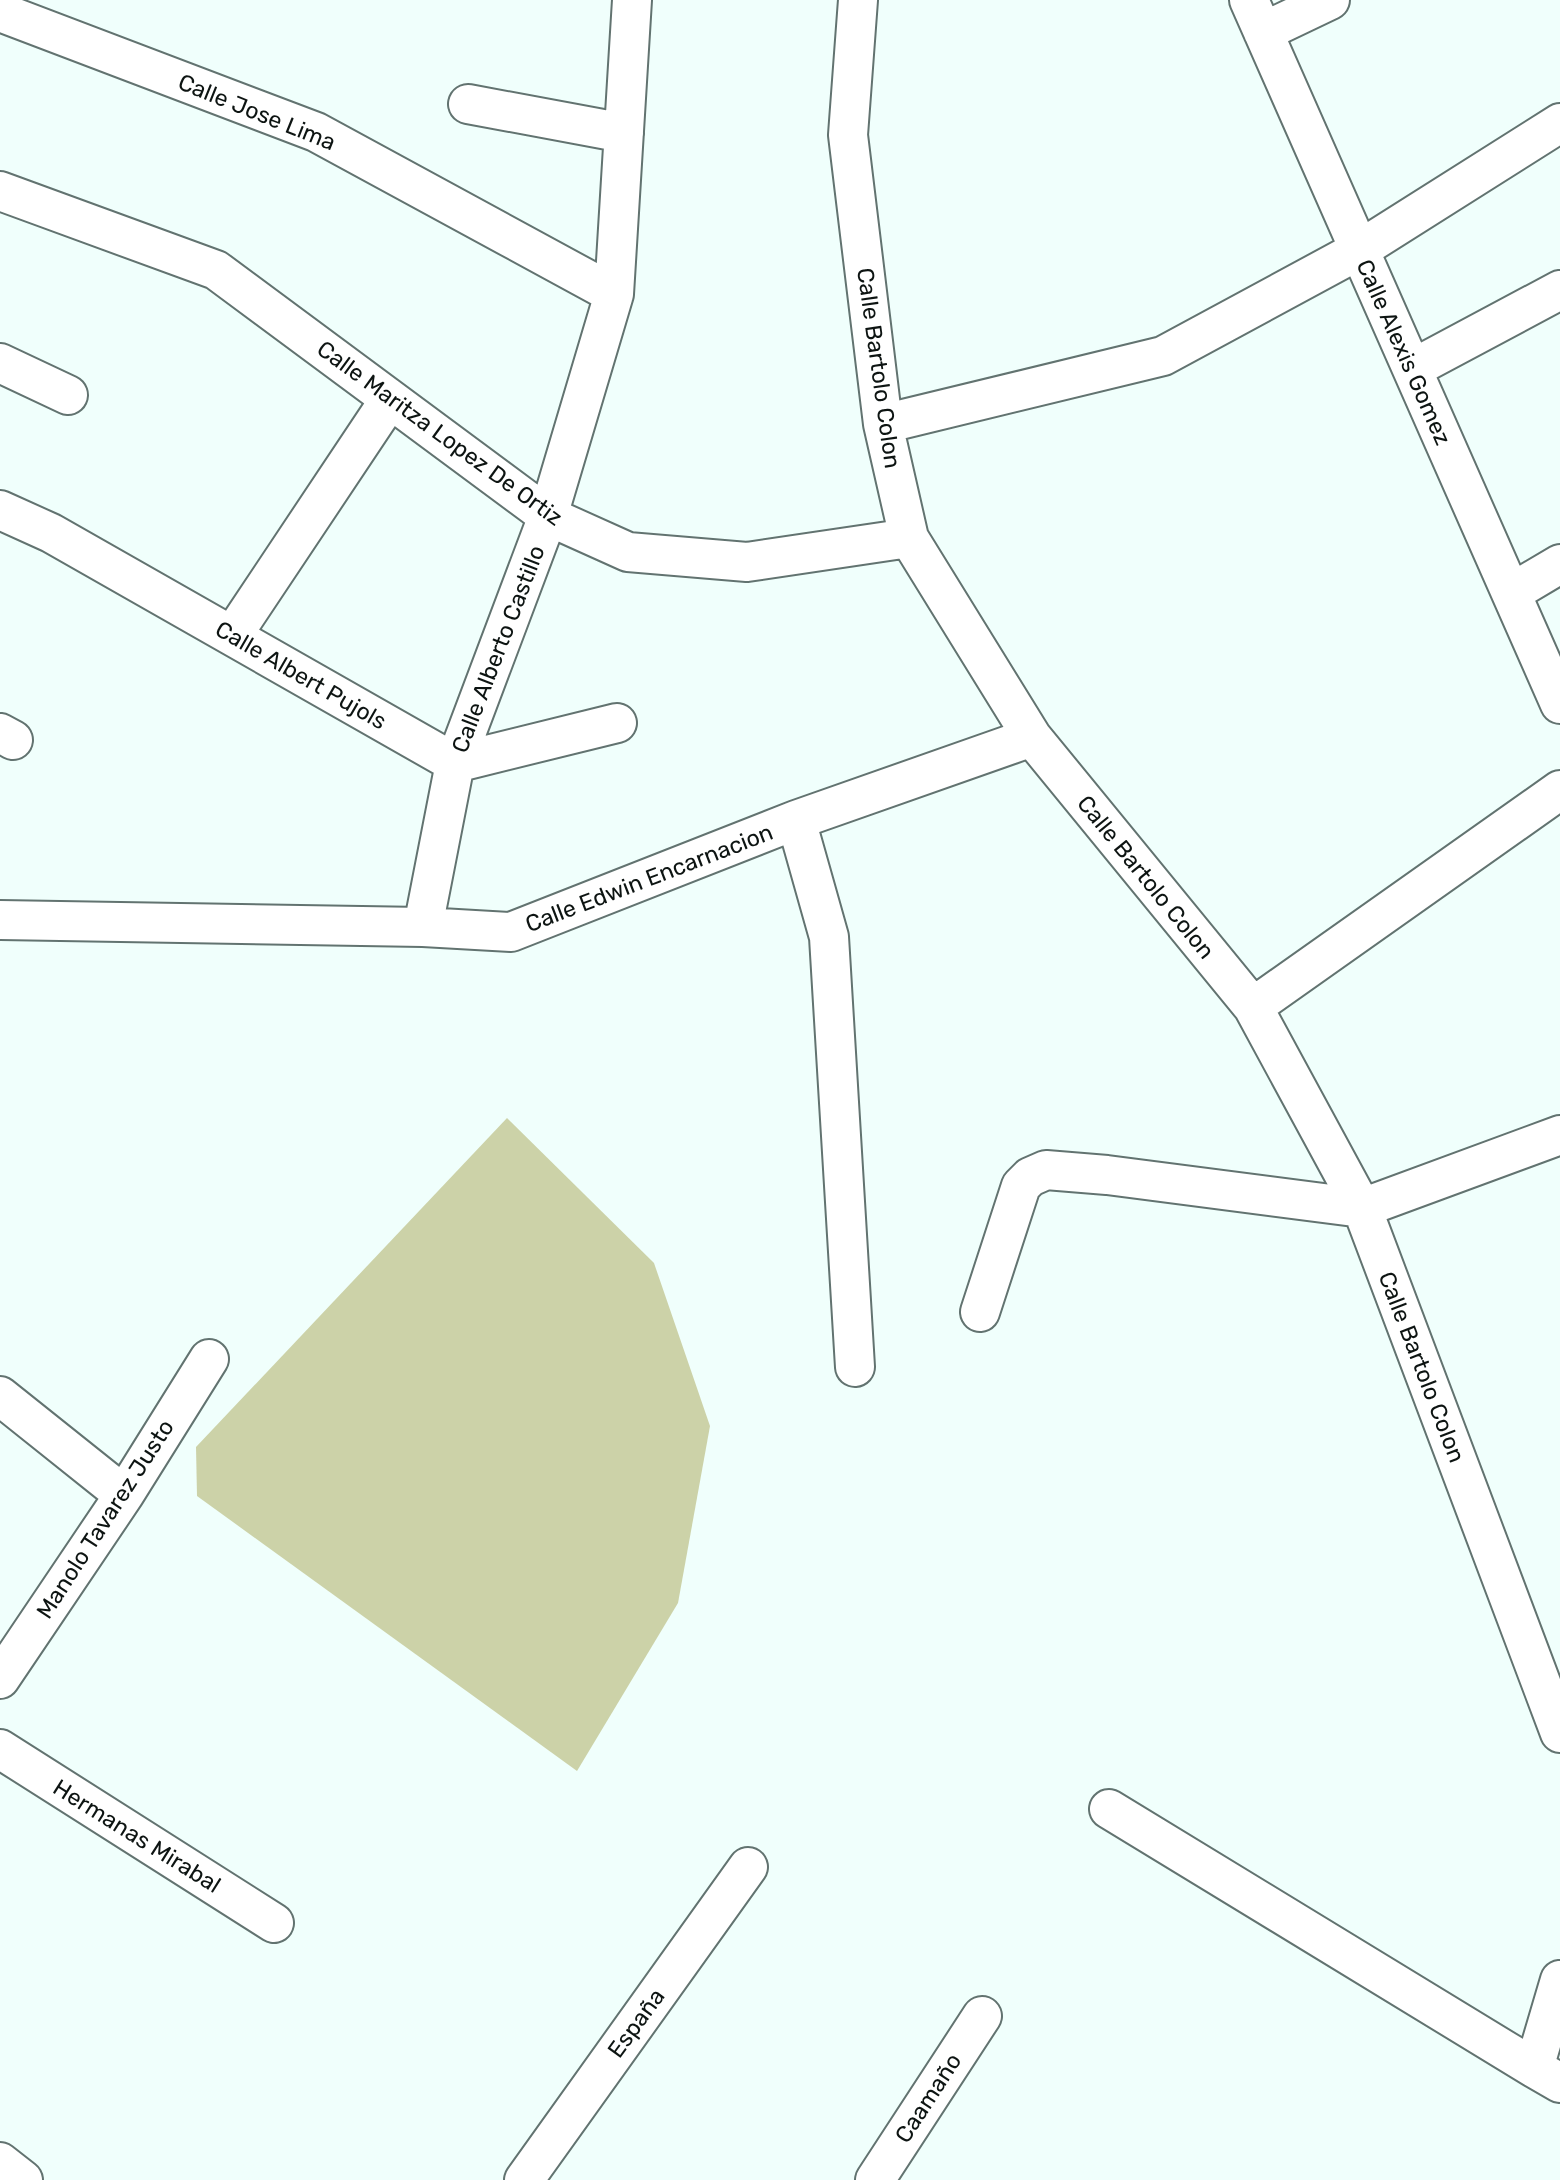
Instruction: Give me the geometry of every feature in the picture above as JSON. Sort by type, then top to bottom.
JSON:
[{"type":"street","name":"Calle Alberto Castillo","points":[[423,927],[455,763],[548,516],[614,294],[632,0]]},
{"type":"street","name":"Calle Bartolo Colon","points":[[858,0],[848,135],[883,424],[909,538],[1032,737],[1253,1007],[1362,1208],[1560,1733]]},
{"type":"street","points":[[1256,16],[1330,0]]},
{"type":"street","name":"Calle Jose Lima","points":[[0,12],[316,132],[614,294]]},
{"type":"street","name":"Calle Alexis Gomez","points":[[1256,16],[1560,704]]},
{"type":"street","points":[[468,104],[624,133]]},
{"type":"street","points":[[883,424],[1163,356],[1359,250],[1560,123]]},
{"type":"street","name":"Calle Maritza Lopez De Ortiz","points":[[0,191],[216,270],[548,516],[628,552],[747,562],[909,538]]},
{"type":"street","points":[[1412,369],[1560,290]]},
{"type":"street","points":[[0,363],[68,395]]},
{"type":"street","points":[[232,636],[390,399]]},
{"type":"street","name":"Calle Albert Pujols","points":[[0,510],[51,533],[455,763]]},
{"type":"street","points":[[1511,593],[1560,564]]},
{"type":"street","points":[[455,763],[617,723]]},
{"type":"street","name":"Calle Edwin Encarnacion","points":[[0,920],[423,927],[511,932],[796,820],[1032,737]]},
{"type":"street","points":[[1253,1007],[1560,790]]},
{"type":"street","points":[[796,820],[830,937],[855,1367]]},
{"type":"street","points":[[981,1312],[1021,1186],[1030,1177],[1046,1170],[1107,1175],[1362,1208],[1560,1135]]},
{"type":"street","name":"Manolo Tavarez Justo","points":[[0,1679],[124,1495],[209,1359]]},
{"type":"street","points":[[0,1396],[124,1495]]},
{"type":"street","name":"Hermanas Mirabal","points":[[0,1749],[274,1923]]},
{"type":"street","points":[[1109,1809],[1547,2075],[1560,1980]]},
{"type":"street","name":"España","points":[[524,2180],[748,1867]]},
{"type":"street","name":"Caamaño","points":[[875,2180],[982,2016]]},
{"type":"street","points":[[0,2162],[23,2180]]},
{"type":"green space","points":[[507,1118],[654,1263],[710,1426],[678,1603],[577,1771],[197,1496],[196,1447]]}]
